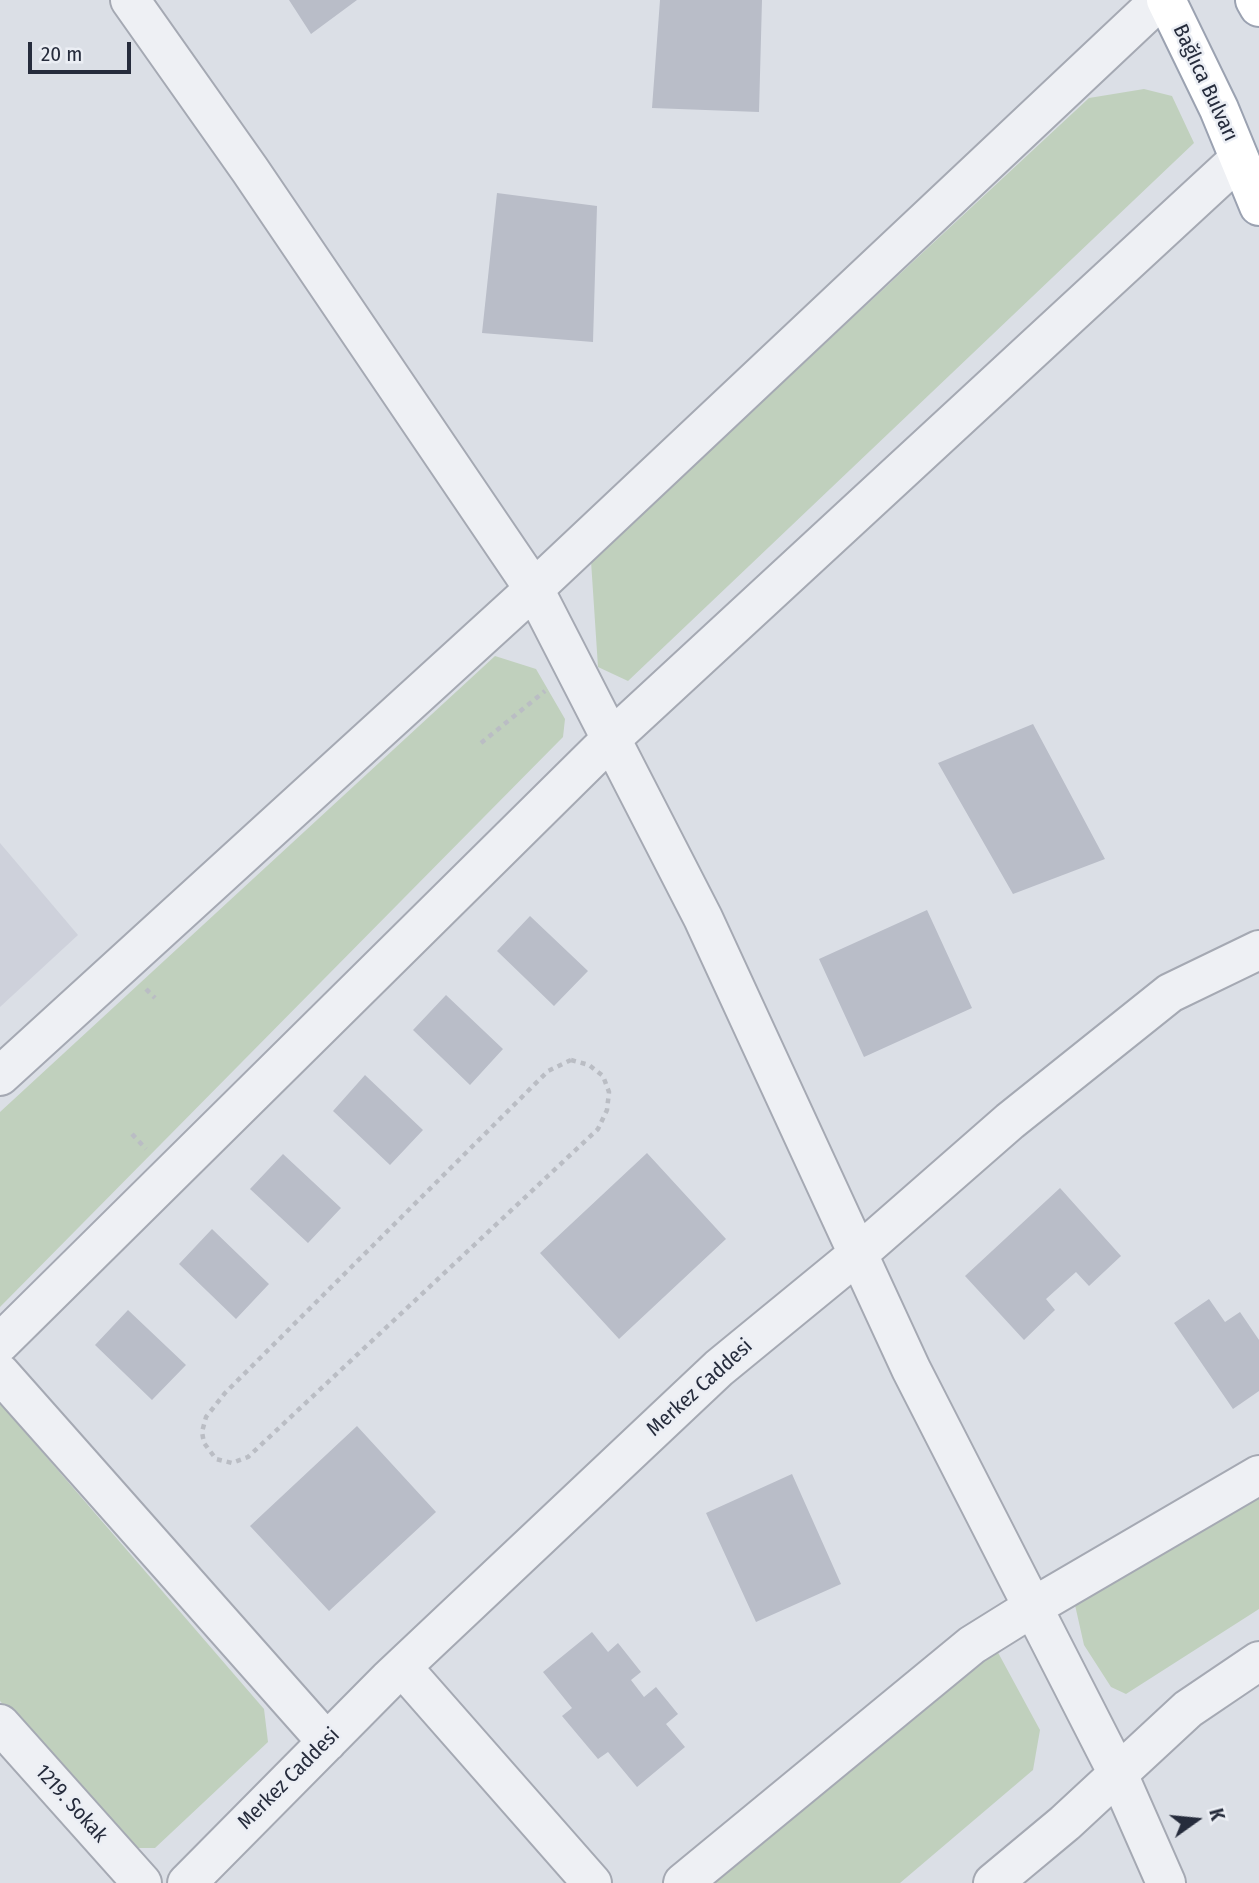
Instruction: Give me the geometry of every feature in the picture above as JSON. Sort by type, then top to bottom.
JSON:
[{"type":"main road","name":"Bağlıca Bulvarı","points":[[1166,0],[1219,109],[1259,206]]},
{"type":"main road","points":[[1255,0],[1259,7]]},
{"type":"street","points":[[130,0],[250,170],[534,589],[703,918],[911,1369],[1118,1774],[1166,1883]]},
{"type":"street","points":[[0,1076],[534,589],[1160,0]]},
{"type":"street","points":[[0,1343],[611,738],[1239,159]]},
{"type":"street","name":"Merkez Caddesi","points":[[187,1883],[402,1667],[719,1368],[858,1254],[1010,1121],[1170,993],[1259,950]]},
{"type":"street","points":[[0,1373],[327,1742]]},
{"type":"street","points":[[683,1883],[972,1645],[1033,1606],[1259,1475]]},
{"type":"street","points":[[993,1883],[1065,1823],[1188,1709],[1259,1661]]},
{"type":"street","points":[[402,1667],[592,1883]]},
{"type":"street","name":"1219. Sokak","points":[[0,1724],[142,1883]]},
{"type":"path","points":[[481,743],[574,667]]},
{"type":"path","points":[[572,1060],[589,1065],[603,1076],[609,1092],[607,1110],[598,1129],[247,1457],[232,1464],[216,1459],[204,1443],[202,1432],[206,1417],[225,1393],[548,1071],[572,1060]]},
{"type":"shaded area","points":[[0,843],[78,935],[0,1007]]},
{"type":"green space","points":[[1144,89],[1172,96],[1194,143],[628,681],[598,667],[591,561],[1089,98]]},
{"type":"green space","points":[[495,656],[536,669],[565,719],[563,737],[0,1307],[0,1112]]},
{"type":"green space","points":[[0,1403],[264,1709],[268,1742],[155,1848],[129,1848],[0,1701]]},
{"type":"green space","points":[[1259,1492],[1259,1609],[1126,1694],[1111,1687],[1084,1645],[1075,1605]]},
{"type":"green space","points":[[995,1647],[1040,1730],[1033,1770],[900,1883],[710,1883]]},
{"type":"building","points":[[289,0],[357,0],[311,34]]},
{"type":"building","points":[[660,0],[762,0],[759,112],[652,108]]},
{"type":"building","points":[[497,193],[597,206],[593,342],[482,333]]},
{"type":"building","points":[[1033,724],[1105,859],[1013,894],[938,763]]},
{"type":"building","points":[[927,910],[972,1008],[864,1057],[819,959]]},
{"type":"building","points":[[530,916],[588,971],[554,1006],[497,951]]},
{"type":"building","points":[[446,995],[503,1049],[470,1085],[413,1030]]},
{"type":"building","points":[[365,1075],[423,1130],[390,1165],[333,1111]]},
{"type":"building","points":[[647,1153],[726,1239],[619,1339],[540,1253]]},
{"type":"building","points":[[283,1154],[341,1208],[308,1243],[250,1189]]},
{"type":"building","points":[[1060,1188],[1121,1256],[1089,1286],[1076,1272],[1046,1299],[1055,1310],[1024,1340],[965,1276]]},
{"type":"building","points":[[212,1229],[269,1284],[236,1319],[179,1264]]},
{"type":"building","points":[[1209,1299],[1225,1322],[1240,1312],[1259,1340],[1259,1391],[1233,1409],[1174,1323]]},
{"type":"building","points":[[128,1310],[186,1365],[152,1400],[95,1345]]},
{"type":"building","points":[[357,1426],[436,1512],[329,1611],[250,1526]]},
{"type":"building","points":[[792,1474],[841,1584],[756,1622],[706,1513]]},
{"type":"building","points":[[592,1632],[608,1652],[618,1643],[641,1672],[631,1680],[644,1697],[656,1687],[678,1714],[666,1724],[685,1747],[637,1787],[608,1752],[598,1759],[562,1716],[572,1708],[543,1672]]}]
